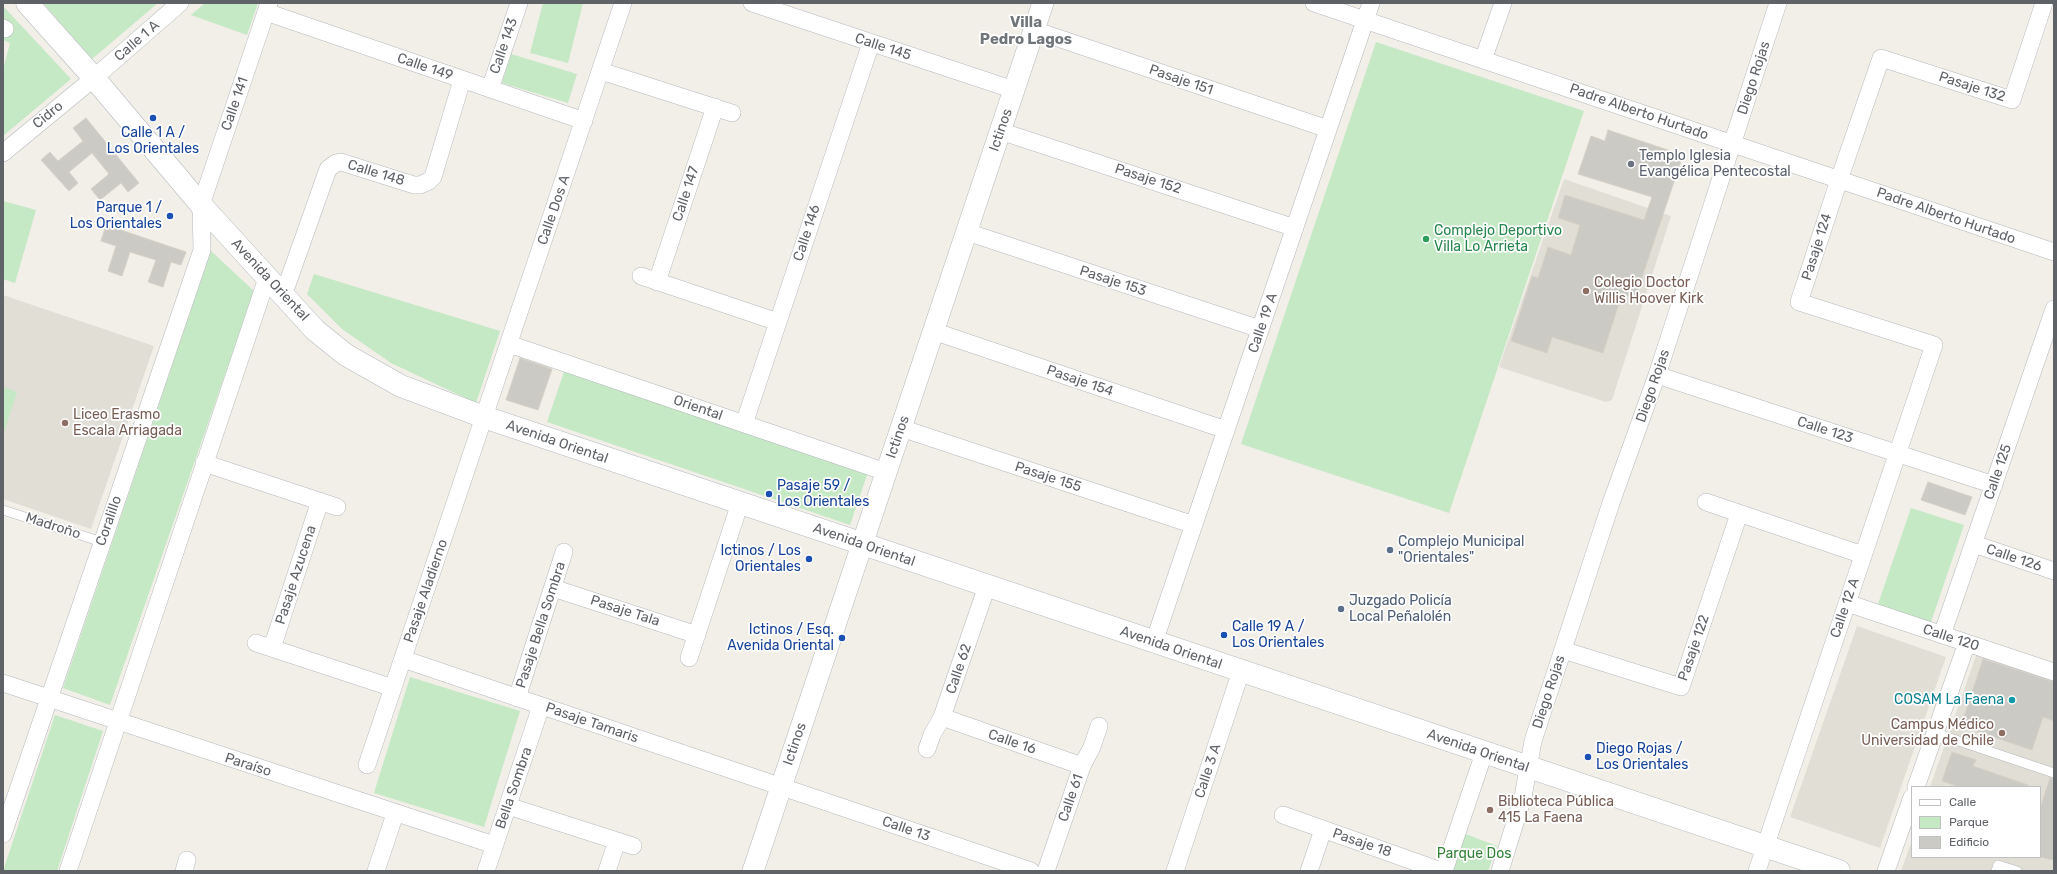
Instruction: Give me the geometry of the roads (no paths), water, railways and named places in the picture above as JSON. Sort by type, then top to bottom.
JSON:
[{"type":"main road","name":"Avenida Oriental","points":[[27,3],[267,278],[328,341],[366,368],[417,393],[484,417],[1528,768],[1839,871]]},
{"type":"street","name":"Calle 1 A","points":[[94,78],[180,3]]},
{"type":"street","name":"Calle 143","points":[[490,89],[519,3]]},
{"type":"street","name":"Calle Dos A","points":[[484,417],[623,3]]},
{"type":"street","name":"Calle 145","points":[[752,3],[770,6],[871,43],[1014,90]]},
{"type":"street","name":"Ictinos","points":[[753,871],[1043,3]]},
{"type":"street","name":"Padre Alberto Hurtado","points":[[1314,3],[2054,252]]},
{"type":"street","name":"Calle 19 A","points":[[1154,642],[1371,3]]},
{"type":"street","points":[[1483,60],[1503,3]]},
{"type":"street","name":"Diego Rojas","points":[[1500,871],[1523,797],[1533,741],[1611,503],[1657,375],[1778,3]]},
{"type":"street","name":"Pasaje 132","points":[[1881,58],[2012,100],[2044,3]]},
{"type":"street","name":"Calle 149","points":[[268,7],[462,80],[584,121]]},
{"type":"street","name":"Calle 141","points":[[202,205],[268,7]]},
{"type":"street","name":"Pasaje 151","points":[[1034,30],[1328,129]]},
{"type":"street","name":"Calle 146","points":[[744,424],[871,43]]},
{"type":"street","name":"Pasaje 124","points":[[1881,58],[1838,180],[1799,302],[1934,345]]},
{"type":"street","points":[[601,71],[732,113]]},
{"type":"street","name":"Cidro","points":[[3,153],[94,78]]},
{"type":"street","name":"Calle 148","points":[[284,296],[328,169],[336,162],[341,162],[414,185],[420,185],[429,181],[433,177],[462,80]]},
{"type":"street","name":"Calle 147","points":[[657,282],[715,107]]},
{"type":"street","name":"Pasaje 152","points":[[1000,131],[1295,228]]},
{"type":"street","name":"Coralillo","points":[[3,834],[202,250],[202,205]]},
{"type":"street","name":"Pasaje 153","points":[[967,232],[1260,329]]},
{"type":"street","points":[[641,276],[778,322]]},
{"type":"street","points":[[68,871],[117,721],[267,278]]},
{"type":"street","name":"Calle 125","points":[[1942,635],[2054,309]]},
{"type":"street","name":"Pasaje 154","points":[[933,331],[1226,430]]},
{"type":"street","name":"Oriental","points":[[509,344],[886,472]]},
{"type":"street","name":"Calle 12 A","points":[[1757,871],[1934,345]]},
{"type":"street","name":"Calle 123","points":[[1657,375],[1994,485]]},
{"type":"street","name":"Pasaje Aladierno","points":[[367,765],[484,417]]},
{"type":"street","name":"Pasaje 155","points":[[901,428],[1194,526]]},
{"type":"street","points":[[204,463],[337,507]]},
{"type":"street","name":"Pasaje Azucena","points":[[272,648],[320,501]]},
{"type":"street","points":[[1706,502],[1863,555]]},
{"type":"street","points":[[689,658],[740,503]]},
{"type":"street","name":"Pasaje 122","points":[[1563,650],[1681,687],[1740,514]]},
{"type":"street","name":"Calle 126","points":[[1974,544],[2054,572]]},
{"type":"street","name":"Pasaje Bella Sombra","points":[[517,698],[564,552]]},
{"type":"street","name":"Calle 62","points":[[927,749],[932,735],[942,717],[987,586]]},
{"type":"street","name":"Pasaje Tala","points":[[553,588],[697,635]]},
{"type":"street","name":"Calle 120","points":[[1847,603],[2054,672]]},
{"type":"street","points":[[256,643],[393,688]]},
{"type":"street","points":[[1916,786],[1967,643]]},
{"type":"street","name":"Pasaje Tamaris","points":[[403,659],[781,787]]},
{"type":"street","name":"Calle 3 A","points":[[1175,871],[1241,671]]},
{"type":"street","name":"Paraíso","points":[[3,683],[395,814],[494,845]]},
{"type":"street","name":"Bella Sombra","points":[[486,871],[541,706]]},
{"type":"street","name":"Calle 16","points":[[942,717],[1082,766]]},
{"type":"street","name":"Calle 61","points":[[1046,871],[1082,766],[1092,747],[1099,726]]},
{"type":"street","points":[[1444,871],[1484,753]]},
{"type":"street","name":"Calle 13","points":[[781,787],[1031,871]]},
{"type":"street","points":[[1886,871],[1911,801]]},
{"type":"street","points":[[508,806],[625,844],[607,871]]},
{"type":"street","points":[[376,871],[395,814]]},
{"type":"street","name":"Pasaje 18","points":[[1283,816],[1441,871]]},
{"type":"street","points":[[1309,871],[1323,830]]},
{"type":"lane","name":"Madroño","points":[[3,510],[102,542]]},
{"type":"lane","points":[[1935,734],[2054,772]]},
{"type":"lane","points":[[1996,871],[1998,865],[2017,871]]},
{"type":"place","name":"Calle 1 A / Los Orientales","points":[[153,118]]},
{"type":"place","name":"Templo Iglesia Evangélica Pentecostal","points":[[1631,164]]},
{"type":"place","name":"Parque 1 / Los Orientales","points":[[170,216]]},
{"type":"place","name":"Complejo Deportivo Villa Lo Arrieta","points":[[1426,239]]},
{"type":"place","name":"Colegio Doctor Willis Hoover Kirk","points":[[1586,291]]},
{"type":"place","name":"Liceo Erasmo Escala Arriagada","points":[[65,423]]},
{"type":"place","name":"Pasaje 59 / Los Orientales","points":[[769,494]]},
{"type":"place","name":"Complejo Municipal \"Orientales\"","points":[[1390,550]]},
{"type":"place","name":"Ictinos / Los Orientales","points":[[809,559]]},
{"type":"place","name":"Juzgado Policía Local Peñalolén","points":[[1341,609]]},
{"type":"place","name":"Calle 19 A / Los Orientales","points":[[1224,635]]},
{"type":"place","name":"Ictinos / Esq. Avenida Oriental","points":[[842,638]]},
{"type":"place","name":"COSAM La Faena","points":[[2012,700]]},
{"type":"place","name":"Campus Médico Universidad de Chile","points":[[2002,733]]},
{"type":"place","name":"Diego Rojas / Los Orientales","points":[[1588,757]]},
{"type":"place","name":"Biblioteca Pública 415 La Faena","points":[[1490,810]]},
{"type":"district","name":"Villa Pedro Lagos","points":[[1026,32]]},
{"type":"park label","name":"Parque Dos","points":[[1474,854]]}]
